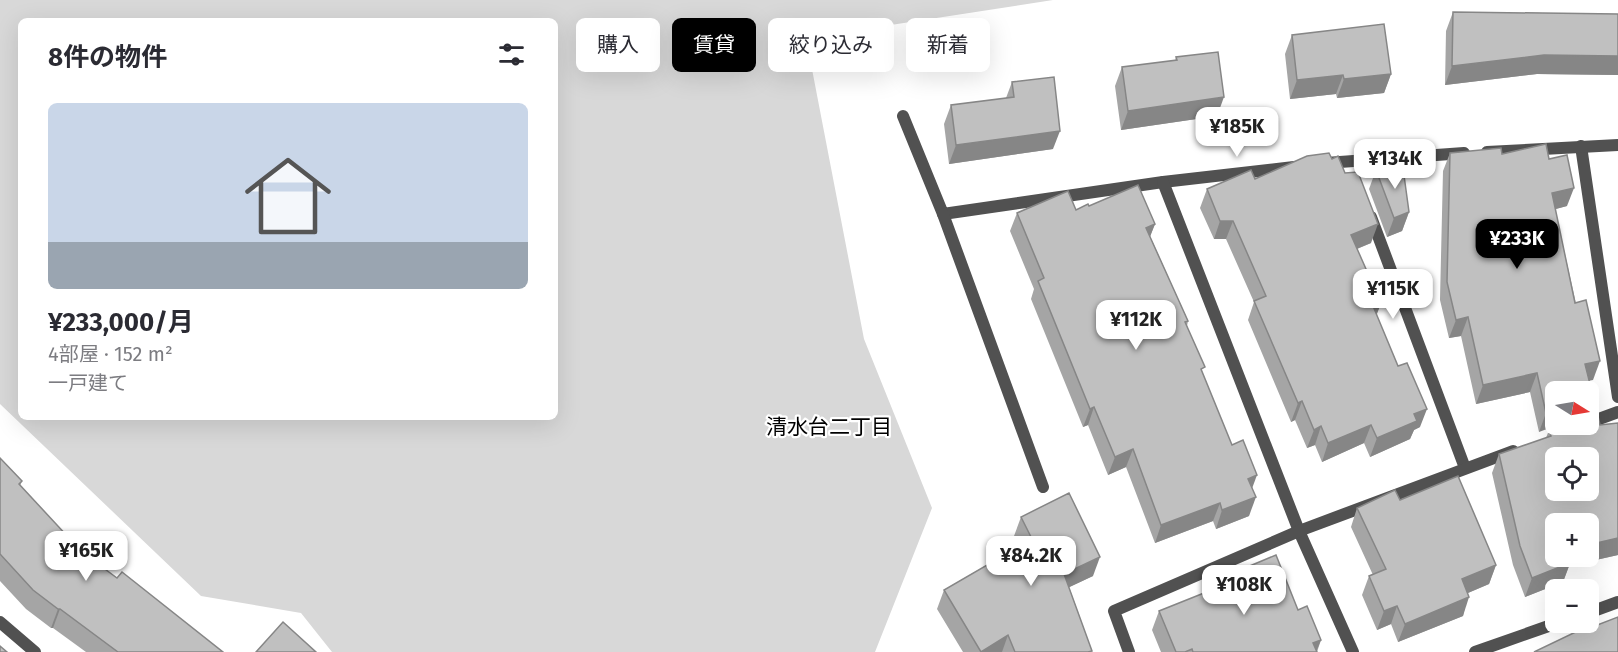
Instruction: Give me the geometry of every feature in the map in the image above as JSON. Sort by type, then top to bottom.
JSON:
[{"type":"street","points":[[903,116],[943,214],[1043,488]]},
{"type":"street","points":[[943,214],[1162,182],[1308,165],[1351,166],[1581,146],[1618,145]]},
{"type":"street","points":[[1581,146],[1618,397]]},
{"type":"street","points":[[1162,182],[1299,531],[1353,652]]},
{"type":"street","points":[[1366,204],[1465,468]]},
{"type":"street","points":[[1599,419],[1618,412]]},
{"type":"street","points":[[1129,652],[1114,611],[1299,531],[1530,444]]},
{"type":"street","points":[[1599,609],[1618,602]]},
{"type":"street","points":[[0,622],[35,652]]},
{"type":"street","points":[[1475,652],[1545,627]]},
{"type":"shaded area","points":[[0,0],[1053,0],[936,18],[906,18],[906,23],[894,24],[894,18],[768,18],[768,72],[813,72],[864,339],[932,508],[875,652],[332,652],[301,613],[201,596],[0,404]]},
{"type":"building","points":[[1453,12],[1618,14],[1618,56],[1544,55],[1452,66]]},
{"type":"building","points":[[1384,24],[1391,74],[1344,79],[1343,75],[1297,80],[1292,35]]},
{"type":"building","points":[[1218,52],[1224,97],[1128,111],[1122,67]]},
{"type":"building","points":[[1054,77],[1060,131],[956,145],[951,105],[1014,97],[1012,82]]},
{"type":"building","points":[[1546,144],[1549,159],[1567,155],[1574,188],[1552,193],[1575,303],[1586,300],[1600,361],[1585,364],[1589,381],[1545,381],[1545,409],[1537,373],[1483,385],[1468,317],[1456,320],[1447,282],[1450,153],[1501,148],[1502,154]]},
{"type":"building","points":[[1329,153],[1332,159],[1338,156],[1345,173],[1358,172],[1378,224],[1351,235],[1381,303],[1373,306],[1398,366],[1407,363],[1427,409],[1414,414],[1417,421],[1377,438],[1371,425],[1328,443],[1321,426],[1314,430],[1302,401],[1298,403],[1254,301],[1266,296],[1233,221],[1220,221],[1207,189],[1251,170],[1255,179],[1307,156]]},
{"type":"building","points":[[1403,168],[1409,212],[1394,218],[1376,170]]},
{"type":"building","points":[[1138,185],[1155,224],[1146,228],[1188,321],[1185,322],[1205,367],[1201,369],[1232,445],[1243,440],[1257,475],[1248,479],[1256,497],[1222,510],[1220,503],[1161,525],[1133,449],[1115,457],[1094,407],[1090,409],[1038,281],[1044,278],[1017,213],[1068,191],[1076,210]]},
{"type":"building","points":[[1599,421],[1600,425],[1618,423],[1618,538],[1599,542],[1599,513],[1545,513],[1545,567],[1560,567],[1532,578],[1520,546],[1499,454],[1551,436],[1599,435]]},
{"type":"building","points":[[0,458],[22,481],[19,484],[82,552],[117,578],[122,572],[223,652],[118,652],[33,590],[0,554]]},
{"type":"building","points":[[1458,476],[1496,565],[1462,579],[1469,597],[1405,624],[1397,606],[1384,611],[1369,576],[1386,569],[1357,508],[1395,490],[1400,500]]},
{"type":"building","points":[[1069,493],[1100,557],[1064,574],[1092,651],[1015,652],[1008,635],[981,652],[944,590],[1032,539],[1021,517]]},
{"type":"building","points":[[1276,555],[1298,610],[1307,606],[1321,640],[1313,643],[1317,652],[1193,652],[1192,649],[1176,652],[1159,611],[1229,583],[1226,576]]},
{"type":"building","points":[[1618,617],[1618,652],[1534,652],[1574,633],[1599,633],[1599,624]]},
{"type":"building","points":[[283,622],[316,652],[256,652]]},
{"type":"district","name":"清水台二丁目","points":[[829,427]]}]
